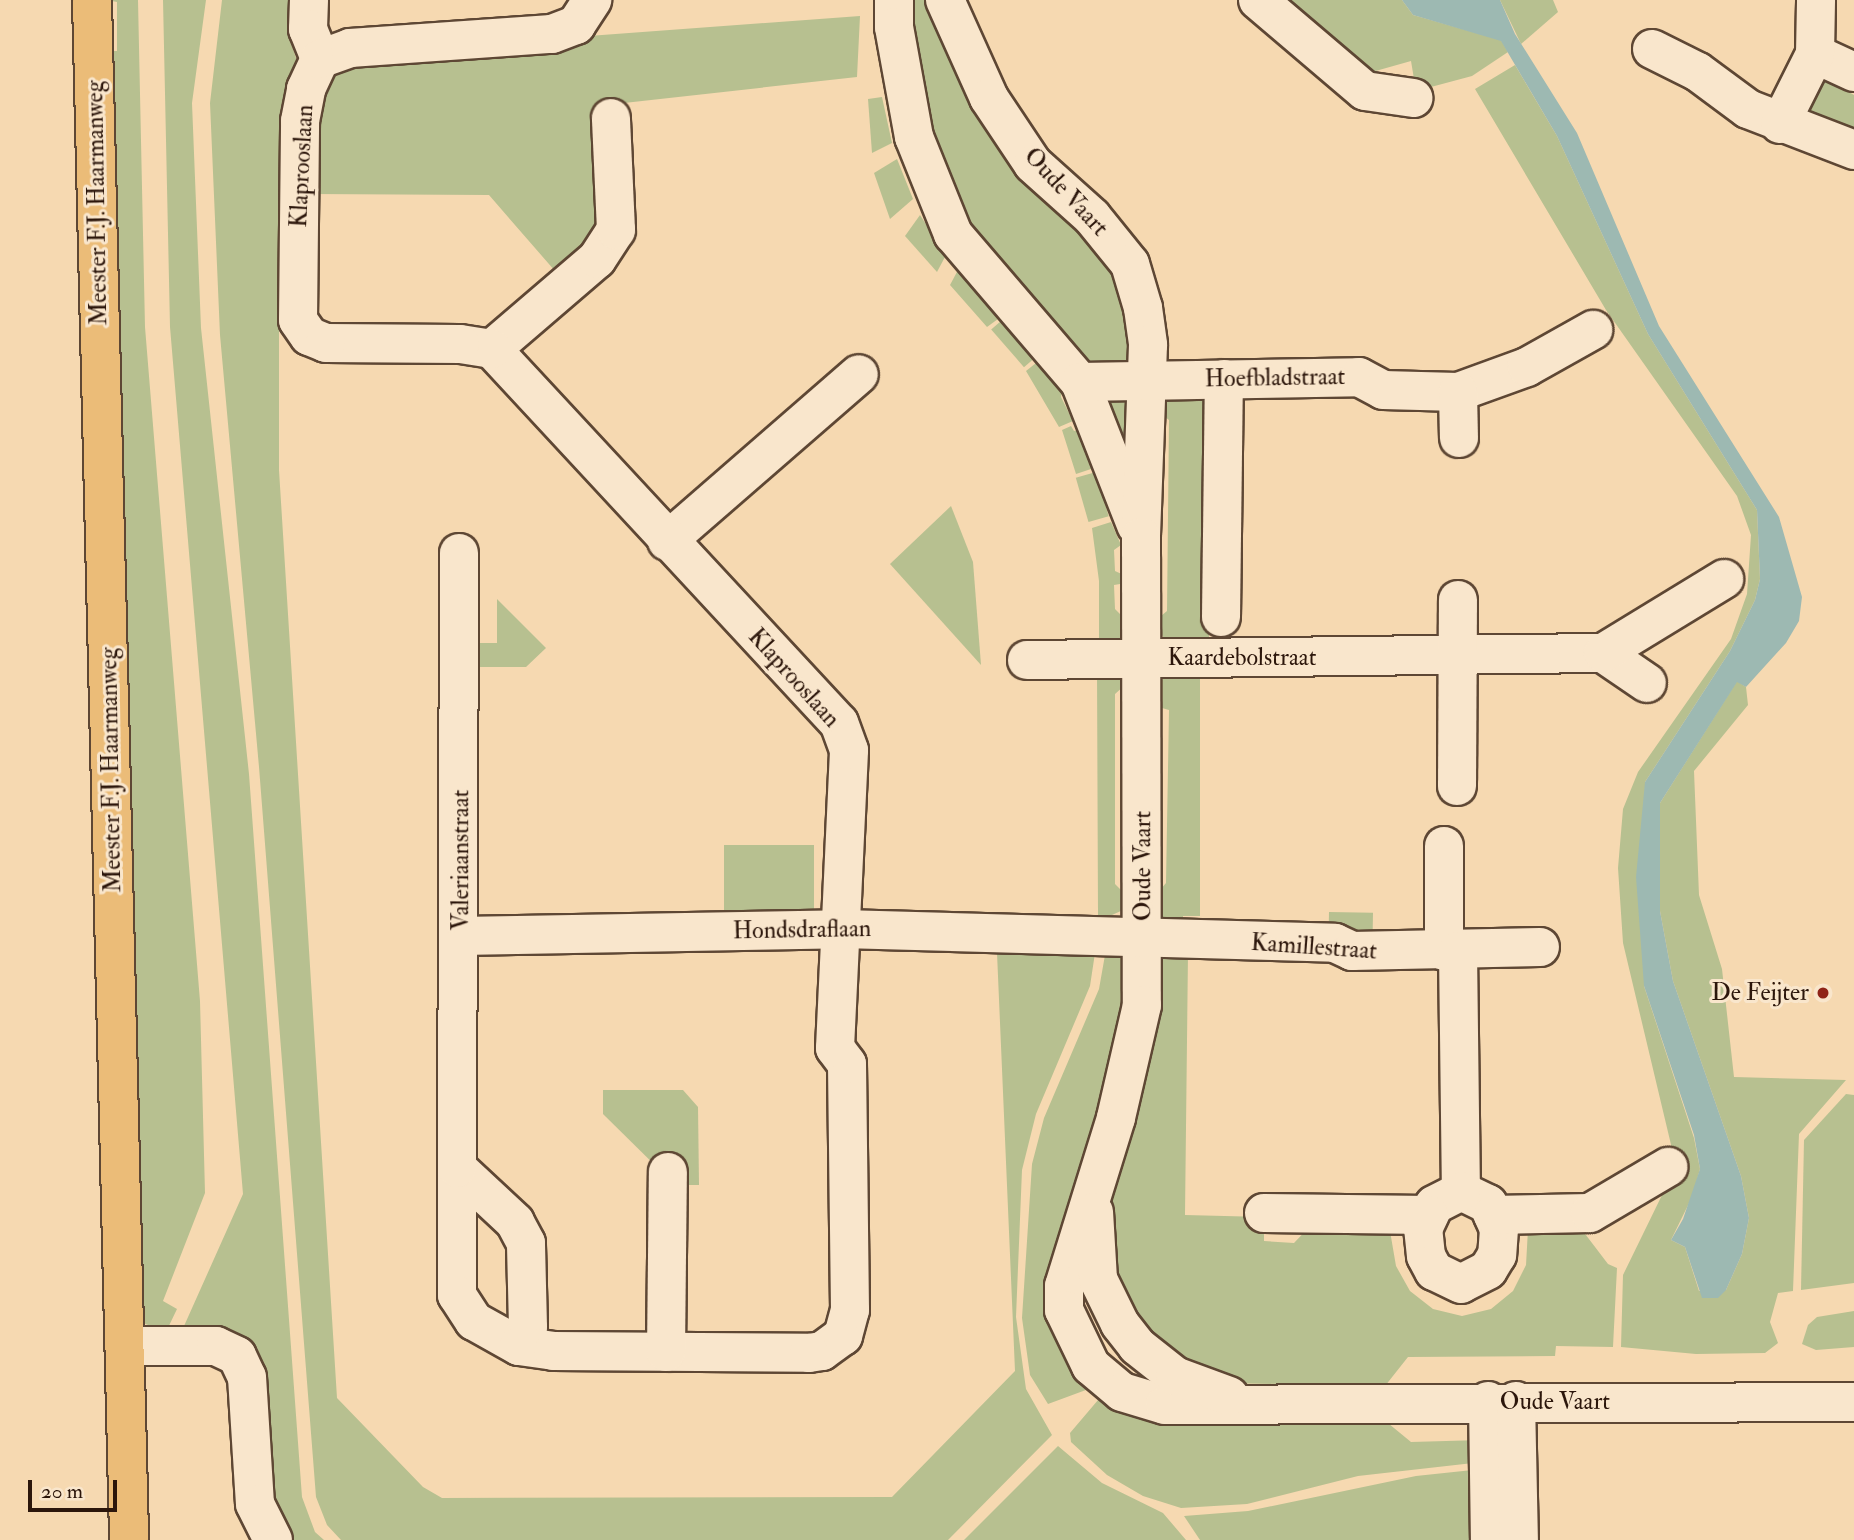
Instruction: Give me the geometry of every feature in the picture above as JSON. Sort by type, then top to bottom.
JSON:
[{"type":"main road","name":"Meester F.J. Haarmanweg","points":[[92,0],[127,1346],[129,1540]]},
{"type":"street","points":[[309,0],[308,29],[320,59],[350,48],[552,34],[576,26],[592,0]]},
{"type":"street","points":[[1258,0],[1365,91],[1413,98]]},
{"type":"street","points":[[1780,124],[1815,54],[1816,0]]},
{"type":"street","name":"Oude Vaart","points":[[1141,537],[1080,382],[953,234],[914,137],[894,13],[957,4],[989,98],[1033,164],[1092,216],[1130,264],[1143,308],[1149,380],[1141,537],[1144,659],[1142,1005],[1132,1062],[1095,1189],[1093,1256],[1098,1279],[1120,1324],[1137,1346],[1175,1376],[1257,1404],[1502,1401],[1854,1402]]},
{"type":"street","points":[[1652,49],[1698,72],[1748,110],[1854,150]]},
{"type":"street","points":[[1815,54],[1854,72]]},
{"type":"street","name":"Klaprooslaan","points":[[320,59],[306,89],[300,121],[298,310],[302,328],[317,341],[336,345],[460,344],[492,349],[667,541],[839,723],[849,750],[842,929]]},
{"type":"street","points":[[492,349],[597,259],[616,230],[611,118]]},
{"type":"street","name":"Hoefbladstraat","points":[[1149,380],[1359,377],[1383,390],[1458,392],[1527,368],[1593,330]]},
{"type":"street","points":[[667,541],[859,374]]},
{"type":"street","points":[[1221,617],[1224,379]]},
{"type":"street","points":[[1080,382],[1149,380]]},
{"type":"street","points":[[1458,392],[1459,438]]},
{"type":"street","name":"Valeriaanstraat","points":[[459,553],[457,1295],[474,1321],[519,1346],[553,1351],[822,1351],[843,1336],[849,1324],[846,1064],[835,1048],[842,929]]},
{"type":"street","points":[[1647,682],[1603,653],[1724,579]]},
{"type":"street","points":[[1457,786],[1458,600]]},
{"type":"street","name":"Kaardebolstraat","points":[[1027,660],[1603,653]]},
{"type":"street","points":[[1444,846],[1461,1191]]},
{"type":"street","name":"Hondsdraflaan","points":[[460,936],[842,929],[1100,933],[1143,940]]},
{"type":"street","name":"Kamillestraat","points":[[1143,940],[1335,943],[1352,951],[1451,951],[1540,947]]},
{"type":"street","points":[[1493,1215],[1590,1213],[1668,1167]]},
{"type":"street","points":[[457,1168],[515,1222],[526,1243],[528,1327],[519,1346]]},
{"type":"street","points":[[666,1352],[668,1172]]},
{"type":"street","points":[[1461,1191],[1476,1195],[1493,1215],[1499,1228],[1497,1255],[1476,1280],[1461,1284],[1434,1271],[1426,1256],[1423,1229],[1429,1215],[1446,1195],[1461,1191]]},
{"type":"street","points":[[1264,1213],[1429,1215]]},
{"type":"street","points":[[127,1346],[216,1346],[227,1349],[244,1365],[255,1504],[273,1540]]},
{"type":"street","points":[[1490,1540],[1502,1401]]},
{"type":"street","points":[[1502,1401],[1519,1540]]},
{"type":"green space","points":[[107,0],[138,0],[145,327],[200,1001],[205,1193],[163,1301],[177,1309],[166,1332],[143,1323],[108,51],[117,51],[117,2]]},
{"type":"green space","points":[[163,0],[206,0],[192,103],[201,328],[249,774],[302,1497],[315,1532],[324,1540],[283,1540],[256,1397],[180,1335],[243,1194],[170,327]]},
{"type":"green space","points":[[222,0],[290,0],[289,37],[298,64],[288,79],[279,122],[279,470],[337,1398],[423,1487],[442,1498],[892,1497],[1015,1371],[997,953],[1095,953],[1090,986],[1036,1114],[1022,1170],[1016,1317],[1026,1389],[1052,1435],[948,1540],[341,1540],[327,1525],[316,1497],[259,767],[220,335],[210,103]]},
{"type":"green space","points":[[894,0],[945,0],[989,98],[1130,264],[1141,537],[1080,382],[953,234]]},
{"type":"green space","points":[[1273,0],[1402,0],[1413,15],[1501,40],[1508,52],[1472,76],[1416,91],[1411,61],[1372,72]]},
{"type":"green space","points":[[1500,0],[1553,0],[1558,12],[1521,44]]},
{"type":"green space","points":[[860,16],[857,77],[624,103],[611,112],[599,224],[594,235],[555,271],[489,195],[309,194],[316,96],[336,74],[360,63],[575,37]]},
{"type":"green space","points":[[1515,65],[1557,136],[1648,334],[1757,510],[1760,579],[1755,600],[1730,651],[1645,782],[1644,986],[1694,1138],[1700,1169],[1692,1197],[1671,1240],[1685,1247],[1699,1291],[1726,1290],[1742,1254],[1749,1218],[1741,1176],[1673,981],[1660,911],[1660,803],[1737,681],[1746,687],[1748,705],[1694,771],[1699,895],[1722,969],[1734,1077],[1846,1080],[1799,1134],[1793,1291],[1778,1293],[1770,1322],[1778,1343],[1765,1353],[1696,1354],[1621,1347],[1623,1275],[1663,1193],[1673,1153],[1623,943],[1618,868],[1623,809],[1638,772],[1731,639],[1747,594],[1751,535],[1737,496],[1606,310],[1475,89]]},
{"type":"green space","points":[[1823,77],[1854,95],[1854,130],[1804,115]]},
{"type":"green space","points":[[882,97],[892,143],[872,153],[868,99]]},
{"type":"green space","points":[[897,159],[913,199],[890,219],[874,173]]},
{"type":"green space","points":[[920,215],[946,255],[937,272],[905,236]]},
{"type":"green space","points":[[965,269],[978,281],[978,295],[998,319],[987,327],[950,285],[958,270]]},
{"type":"green space","points":[[1001,321],[1034,359],[1024,367],[991,330]]},
{"type":"green space","points":[[1036,363],[1064,382],[1061,397],[1073,421],[1059,427],[1026,371]]},
{"type":"green space","points":[[1211,391],[1209,639],[1165,641],[1155,621],[1167,611],[1169,420],[1155,409],[1157,399]]},
{"type":"green space","points":[[1071,426],[1074,431],[1079,430],[1094,468],[1076,474],[1062,430]]},
{"type":"green space","points":[[1096,472],[1109,516],[1088,522],[1076,478]]},
{"type":"green space","points":[[951,506],[973,562],[981,665],[890,564]]},
{"type":"green space","points":[[1111,522],[1121,545],[1114,550],[1115,571],[1126,576],[1126,583],[1114,585],[1115,609],[1124,618],[1125,636],[1120,642],[1099,640],[1099,581],[1092,528]]},
{"type":"green space","points":[[497,599],[546,648],[526,667],[475,667],[475,643],[497,643]]},
{"type":"green space","points":[[1097,671],[1125,678],[1125,685],[1115,694],[1115,884],[1125,894],[1123,910],[1112,915],[1098,915]]},
{"type":"green space","points":[[1200,671],[1200,916],[1183,916],[1183,932],[1161,930],[1155,896],[1166,883],[1169,710],[1155,706],[1158,685],[1166,675]]},
{"type":"green space","points":[[724,845],[814,845],[814,913],[724,913]]},
{"type":"green space","points":[[1329,912],[1373,913],[1373,934],[1329,933]]},
{"type":"green space","points":[[1158,954],[1188,954],[1185,1215],[1264,1217],[1264,1241],[1294,1243],[1314,1222],[1390,1231],[1396,1266],[1410,1291],[1433,1309],[1462,1316],[1491,1309],[1513,1291],[1526,1265],[1528,1229],[1576,1222],[1608,1264],[1617,1268],[1613,1347],[1556,1346],[1555,1356],[1408,1357],[1385,1386],[1224,1383],[1179,1365],[1131,1315],[1110,1256],[1109,1214]]},
{"type":"green space","points":[[1105,955],[1120,955],[1123,962],[1124,1010],[1113,1068],[1061,1237],[1094,1387],[1048,1404],[1030,1375],[1022,1318],[1032,1164],[1044,1118],[1099,989]]},
{"type":"green space","points":[[603,1090],[683,1090],[698,1107],[699,1185],[675,1185],[603,1114]]},
{"type":"green space","points":[[1846,1094],[1854,1095],[1854,1283],[1801,1290],[1804,1140]]},
{"type":"green space","points":[[1854,1311],[1854,1347],[1816,1350],[1802,1344],[1808,1325],[1817,1317]]},
{"type":"green space","points":[[1104,1393],[1383,1419],[1411,1442],[1481,1440],[1482,1462],[1358,1476],[1247,1504],[1181,1508],[1143,1496],[1107,1475],[1071,1442],[1070,1433]]},
{"type":"green space","points":[[1058,1446],[1102,1483],[1163,1513],[1186,1540],[964,1540]]},
{"type":"green space","points":[[1482,1469],[1483,1540],[1200,1540],[1184,1516],[1248,1511],[1416,1476]]},
{"type":"water","points":[[1402,0],[1500,0],[1515,34],[1577,133],[1659,326],[1779,517],[1802,597],[1799,621],[1786,643],[1746,687],[1737,682],[1660,803],[1660,911],[1673,981],[1741,1176],[1749,1218],[1742,1254],[1726,1290],[1718,1298],[1702,1298],[1685,1247],[1671,1240],[1683,1219],[1700,1169],[1694,1135],[1644,986],[1636,877],[1645,782],[1730,651],[1755,600],[1760,579],[1757,510],[1648,334],[1557,136],[1501,41],[1413,15]]},
{"type":"place","name":"De Feijter","points":[[1823,993]]}]
